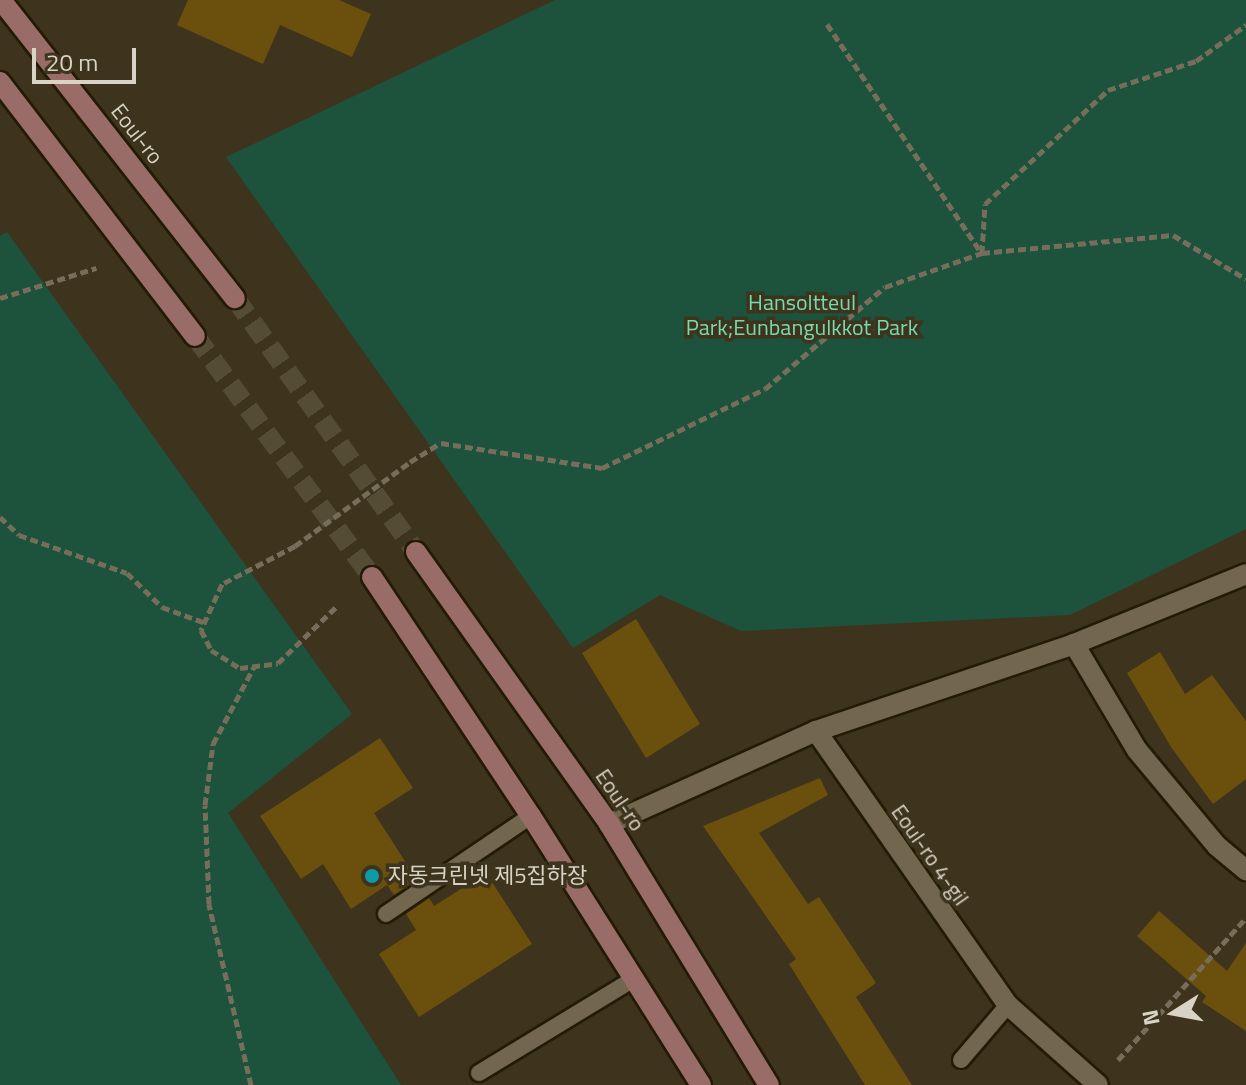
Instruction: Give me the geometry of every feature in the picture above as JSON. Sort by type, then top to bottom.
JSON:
[{"type":"street","name":"Eoul-ro","points":[[1,0],[235,298]]},
{"type":"street","points":[[0,82],[195,336]]},
{"type":"street","name":"Eoul-ro","points":[[416,552],[609,824],[769,1085]]},
{"type":"street","points":[[609,824],[816,731],[1074,644],[1246,574]]},
{"type":"street","points":[[372,577],[531,816],[701,1085]]},
{"type":"street","points":[[1074,644],[1137,750],[1217,846],[1246,870]]},
{"type":"street","name":"Eoul-ro 4-gil","points":[[816,731],[1008,1005],[1098,1085]]},
{"type":"lane","points":[[386,914],[531,816]]},
{"type":"lane","points":[[479,1073],[632,980]]},
{"type":"lane","points":[[961,1060],[1008,1005]]},
{"type":"path","points":[[827,24],[982,253]]},
{"type":"path","points":[[982,253],[985,204],[1108,90],[1196,61],[1246,25]]},
{"type":"path","points":[[338,605],[278,663],[240,668],[211,650],[201,630],[222,584],[295,546],[441,443],[602,468],[765,389],[885,287],[982,253],[1173,235],[1246,279]]},
{"type":"path","points":[[0,298],[96,268]]},
{"type":"path","points":[[0,517],[19,535],[127,573],[162,607],[203,622]]},
{"type":"path","points":[[251,1085],[209,904],[205,805],[213,744],[254,667]]},
{"type":"path","points":[[1118,1060],[1246,918]]},
{"type":"green space","name":"Hansoltteul Park;Eunbangulkkot Park","points":[[555,0],[1246,0],[1246,529],[1070,615],[741,631],[660,595],[573,648],[226,157]]},
{"type":"green space","points":[[7,232],[352,714],[228,813],[401,1085],[0,1085],[0,236]]},
{"type":"building","points":[[188,0],[339,0],[371,14],[352,57],[280,25],[263,64],[177,25]]},
{"type":"building","points":[[636,619],[700,724],[646,758],[582,653]]},
{"type":"building","points":[[1160,652],[1185,694],[1212,675],[1246,721],[1246,779],[1213,804],[1171,747],[1127,673]]},
{"type":"building","points":[[380,738],[413,788],[374,813],[417,880],[394,895],[387,885],[351,909],[323,864],[301,879],[260,816]]},
{"type":"building","points":[[820,778],[828,795],[759,833],[808,904],[819,897],[876,983],[856,997],[912,1085],[865,1085],[789,964],[796,959],[703,826]]},
{"type":"building","points":[[486,873],[532,944],[419,1017],[379,954],[416,930],[406,914],[429,898],[434,906]]},
{"type":"building","points":[[1159,911],[1227,971],[1246,943],[1246,1031],[1202,1002],[1206,996],[1137,936]]},
{"type":"tunnel","points":[[235,298],[416,552]]},
{"type":"tunnel","points":[[195,336],[372,577]]},
{"type":"place","name":"자동크린넷 제5집하장","points":[[372,876]]}]
